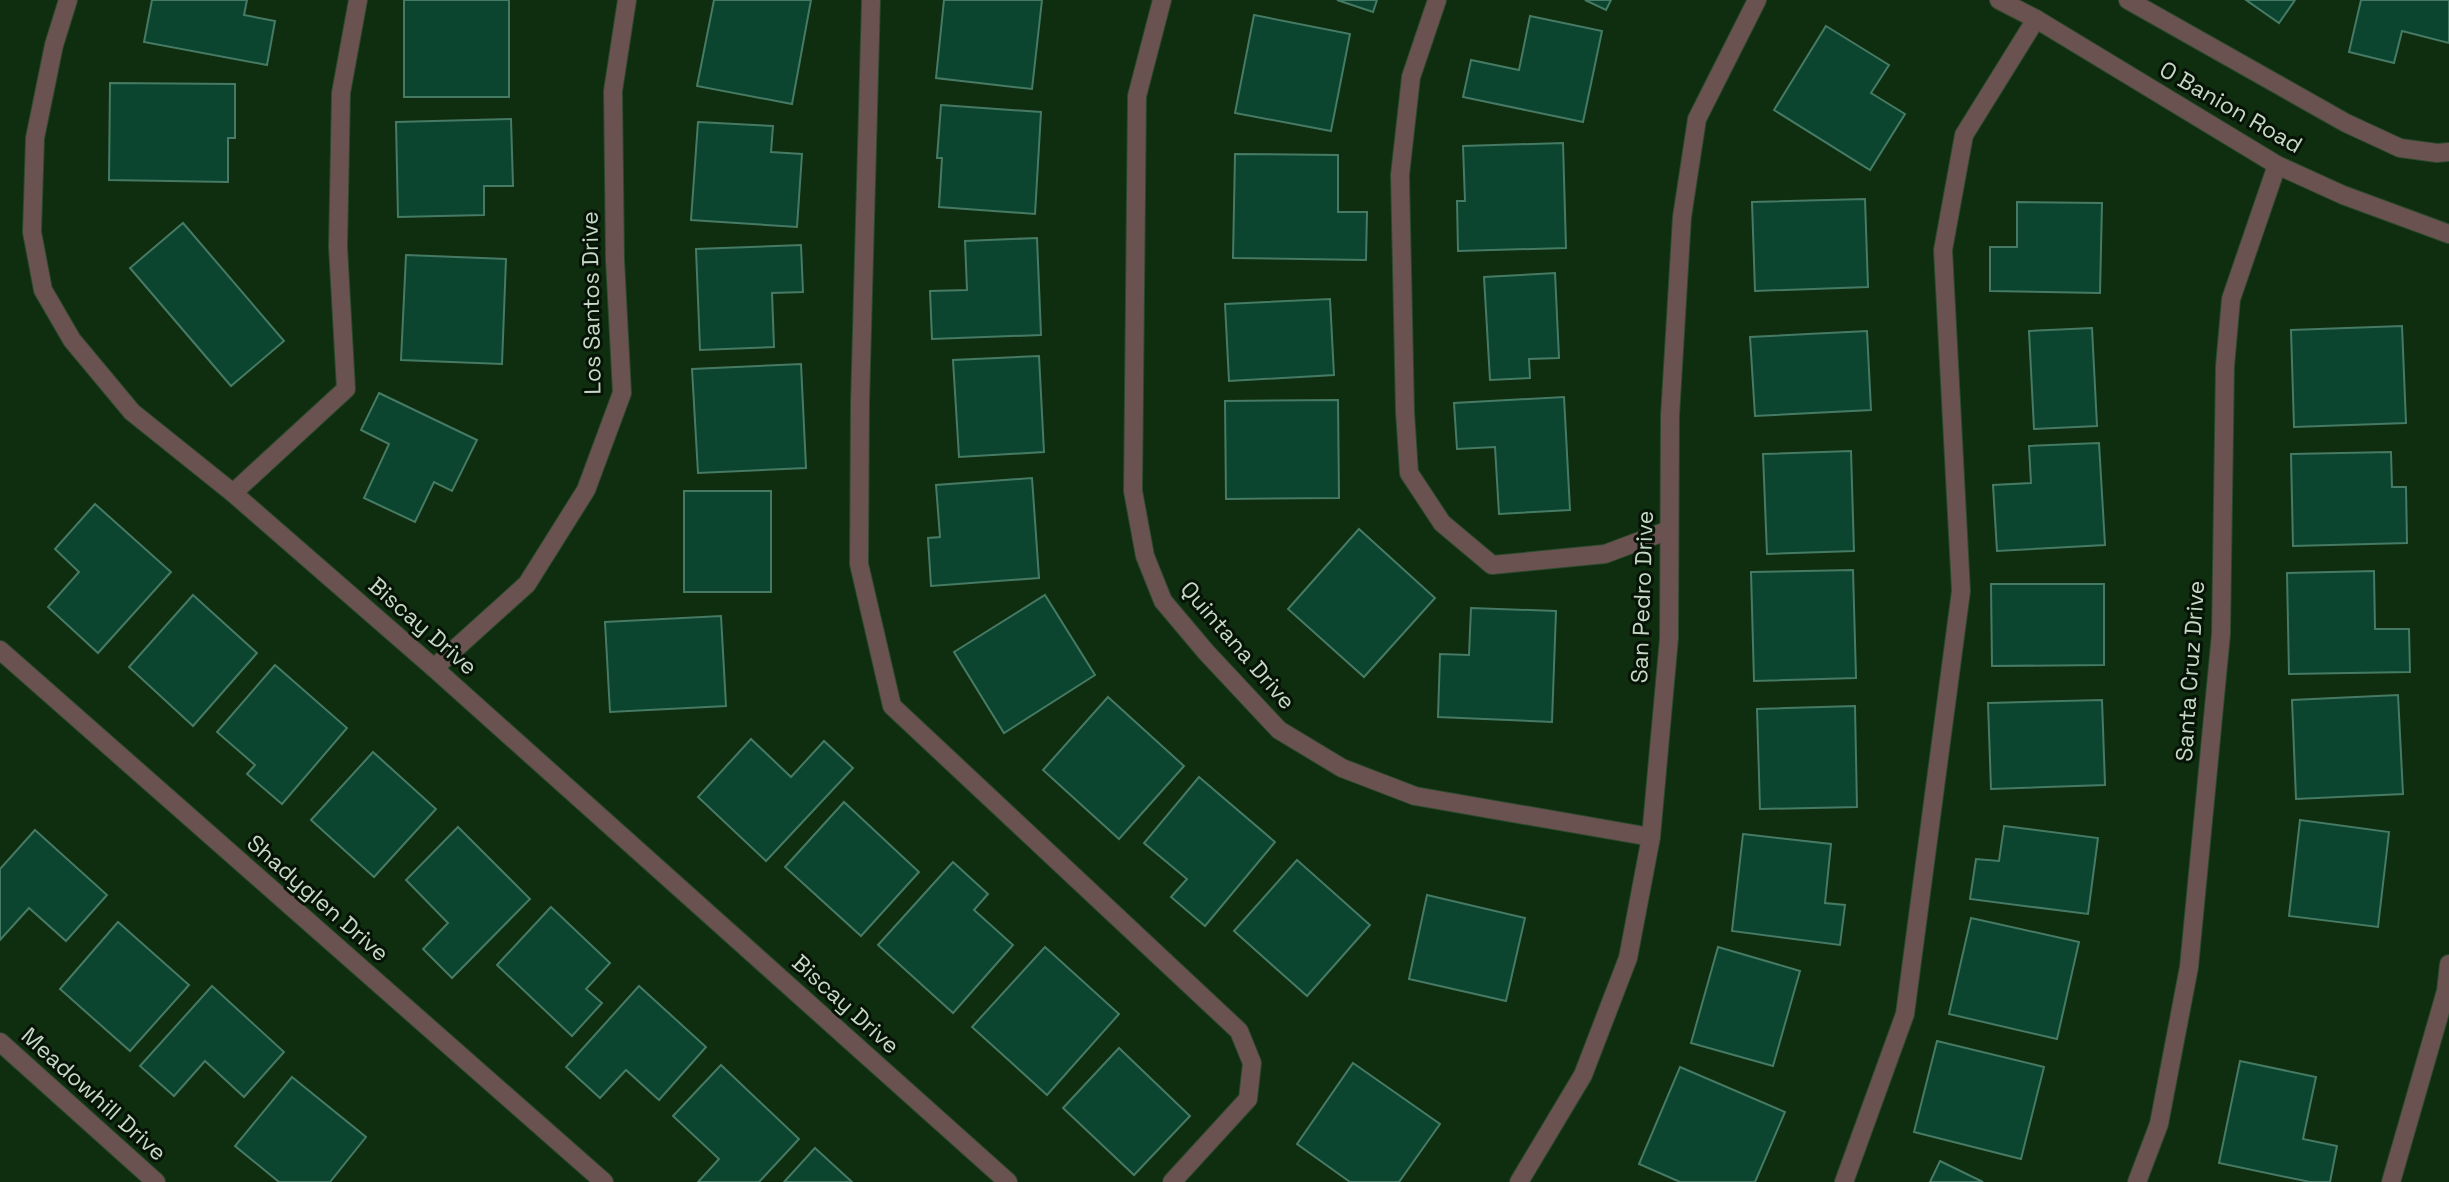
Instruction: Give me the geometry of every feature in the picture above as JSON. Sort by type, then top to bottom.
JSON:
[{"type":"street","name":"Biscay Drive","points":[[68,0],[54,45],[35,138],[32,232],[43,290],[72,340],[132,412],[233,493],[434,668],[1008,1182]]},
{"type":"street","points":[[233,493],[346,389],[338,247],[341,93],[358,0]]},
{"type":"street","name":"Los Santos Drive","points":[[434,668],[527,584],[586,491],[622,393],[615,260],[613,91],[627,0]]},
{"type":"street","points":[[871,0],[860,403],[859,564],[892,706],[1239,1031],[1252,1063],[1248,1098],[1172,1182]]},
{"type":"street","name":"Quintana Drive","points":[[1162,0],[1137,96],[1133,491],[1145,556],[1163,601],[1206,652],[1279,730],[1342,768],[1415,796],[1651,837]]},
{"type":"street","points":[[1437,0],[1411,77],[1400,175],[1409,472],[1442,523],[1492,565],[1605,554],[1669,530]]},
{"type":"street","name":"San Pedro Drive","points":[[1519,1182],[1583,1075],[1628,958],[1651,837],[1669,638],[1670,416],[1682,217],[1697,120],[1757,0]]},
{"type":"street","name":"O Banion Road","points":[[1999,0],[2036,19],[2277,164],[2343,195],[2449,234]]},
{"type":"street","points":[[2128,0],[2346,123],[2400,148],[2449,152]]},
{"type":"street","points":[[1844,1182],[1905,1014],[1961,591],[1943,250],[1964,135],[2036,19]]},
{"type":"street","name":"Santa Cruz Drive","points":[[2137,1182],[2159,1124],[2189,967],[2221,634],[2225,366],[2231,299],[2277,164]]},
{"type":"street","name":"Shadyglen Drive","points":[[0,650],[604,1182]]},
{"type":"street","points":[[2391,1182],[2446,990],[2449,964]]},
{"type":"street","name":"Meadowhill Drive","points":[[0,1042],[156,1182]]},
{"type":"building","points":[[152,0],[247,0],[244,15],[275,21],[267,65],[144,42]]},
{"type":"building","points":[[404,0],[509,0],[509,97],[404,97]]},
{"type":"building","points":[[714,0],[811,0],[792,104],[697,86]]},
{"type":"building","points":[[944,0],[1042,0],[1032,89],[936,78]]},
{"type":"building","points":[[1337,0],[1377,0],[1373,12]]},
{"type":"building","points":[[1585,0],[1611,0],[1606,10]]},
{"type":"building","points":[[2246,0],[2295,0],[2279,23]]},
{"type":"building","points":[[2361,0],[2449,0],[2449,43],[2402,31],[2394,63],[2349,52]]},
{"type":"building","points":[[1254,15],[1350,34],[1331,131],[1235,113]]},
{"type":"building","points":[[1530,16],[1602,31],[1583,122],[1463,97],[1471,60],[1519,70]]},
{"type":"building","points":[[1826,26],[1889,65],[1871,93],[1905,114],[1870,170],[1774,110]]},
{"type":"building","points":[[110,83],[235,84],[235,138],[228,138],[228,182],[109,180]]},
{"type":"building","points":[[941,105],[1041,112],[1035,214],[939,207],[942,158],[937,158]]},
{"type":"building","points":[[511,119],[513,186],[484,186],[484,215],[398,217],[396,122]]},
{"type":"building","points":[[698,122],[773,126],[771,152],[802,154],[797,227],[691,220]]},
{"type":"building","points":[[1563,143],[1566,248],[1458,251],[1457,201],[1465,201],[1463,146]]},
{"type":"building","points":[[1235,154],[1338,155],[1338,212],[1367,212],[1366,260],[1233,258]]},
{"type":"building","points":[[1865,199],[1868,287],[1755,291],[1752,202]]},
{"type":"building","points":[[2017,202],[2102,203],[2100,293],[1990,291],[1990,247],[2017,247]]},
{"type":"building","points":[[183,223],[284,341],[231,386],[130,268]]},
{"type":"building","points":[[1037,238],[1041,335],[932,339],[930,291],[967,290],[965,241]]},
{"type":"building","points":[[801,245],[803,292],[772,293],[774,347],[700,350],[696,249]]},
{"type":"building","points":[[406,255],[506,259],[502,364],[401,360]]},
{"type":"building","points":[[1555,273],[1559,358],[1529,359],[1530,378],[1490,380],[1484,277]]},
{"type":"building","points":[[1330,299],[1334,375],[1229,381],[1225,304]]},
{"type":"building","points":[[2402,326],[2406,423],[2294,427],[2291,330]]},
{"type":"building","points":[[2092,328],[2097,426],[2034,429],[2029,331]]},
{"type":"building","points":[[1867,331],[1871,410],[1755,416],[1750,337]]},
{"type":"building","points":[[1039,356],[1044,452],[959,457],[953,360]]},
{"type":"building","points":[[801,364],[806,468],[698,473],[692,369]]},
{"type":"building","points":[[379,393],[477,440],[452,491],[434,482],[415,522],[364,498],[389,444],[361,430]]},
{"type":"building","points":[[1564,397],[1570,510],[1499,514],[1495,447],[1457,449],[1454,403]]},
{"type":"building","points":[[1338,400],[1339,498],[1226,499],[1225,401]]},
{"type":"building","points":[[2099,443],[2105,545],[1997,551],[1993,485],[2031,483],[2029,446]]},
{"type":"building","points":[[1851,451],[1854,551],[1767,554],[1763,454]]},
{"type":"building","points":[[2391,452],[2392,487],[2406,487],[2407,543],[2293,546],[2291,454]]},
{"type":"building","points":[[1032,478],[1039,578],[931,586],[928,538],[940,537],[936,485]]},
{"type":"building","points":[[684,491],[771,491],[771,592],[684,592]]},
{"type":"building","points":[[95,504],[171,572],[98,653],[48,607],[79,572],[55,549]]},
{"type":"building","points":[[1359,529],[1435,598],[1364,677],[1288,609]]},
{"type":"building","points":[[1853,570],[1856,678],[1754,681],[1751,572]]},
{"type":"building","points":[[2374,571],[2375,629],[2409,629],[2410,672],[2289,674],[2287,573]]},
{"type":"building","points":[[1991,584],[2104,584],[2104,665],[1992,666]]},
{"type":"building","points":[[193,595],[257,653],[193,726],[129,667]]},
{"type":"building","points":[[1045,595],[1095,675],[1004,733],[954,652]]},
{"type":"building","points":[[1471,608],[1556,611],[1552,722],[1438,717],[1440,654],[1469,655]]},
{"type":"building","points":[[721,616],[726,706],[610,712],[605,622]]},
{"type":"building","points":[[275,665],[347,728],[282,804],[247,774],[255,765],[217,732]]},
{"type":"building","points":[[2398,695],[2403,794],[2296,799],[2292,700]]},
{"type":"building","points":[[1108,697],[1184,766],[1119,839],[1043,770]]},
{"type":"building","points":[[2102,700],[2105,785],[1991,789],[1988,703]]},
{"type":"building","points":[[1855,706],[1857,807],[1760,809],[1757,709]]},
{"type":"building","points":[[751,739],[791,777],[824,741],[853,768],[766,861],[698,797]]},
{"type":"building","points":[[373,752],[436,809],[374,877],[311,820]]},
{"type":"building","points":[[1199,777],[1275,842],[1205,926],[1171,897],[1187,879],[1144,843]]},
{"type":"building","points":[[844,802],[919,872],[861,936],[785,867]]},
{"type":"building","points":[[2300,820],[2389,832],[2378,927],[2289,916]]},
{"type":"building","points":[[2004,826],[2098,838],[2088,914],[1970,899],[1976,859],[1999,861]]},
{"type":"building","points":[[458,827],[530,899],[452,978],[423,949],[448,923],[406,880]]},
{"type":"building","points":[[35,830],[107,895],[66,941],[29,908],[0,940],[0,869]]},
{"type":"building","points":[[1743,834],[1831,844],[1825,903],[1845,905],[1840,945],[1732,931]]},
{"type":"building","points":[[1297,860],[1370,925],[1307,996],[1234,931]]},
{"type":"building","points":[[953,862],[988,894],[974,910],[1013,945],[953,1013],[878,945]]},
{"type":"building","points":[[1427,895],[1525,918],[1506,1001],[1409,979]]},
{"type":"building","points":[[551,907],[610,963],[586,989],[602,1003],[572,1036],[497,965]]},
{"type":"building","points":[[1971,918],[2079,942],[2057,1039],[1949,1014]]},
{"type":"building","points":[[118,922],[189,985],[130,1051],[60,989]]},
{"type":"building","points":[[1045,947],[1119,1014],[1047,1095],[972,1027]]},
{"type":"building","points":[[1718,947],[1800,971],[1773,1066],[1691,1043]]},
{"type":"building","points":[[212,986],[284,1052],[244,1097],[205,1061],[174,1096],[140,1066]]},
{"type":"building","points":[[639,986],[706,1047],[659,1100],[626,1070],[600,1098],[566,1067]]},
{"type":"building","points":[[1937,1041],[2044,1067],[2021,1159],[1914,1132]]},
{"type":"building","points":[[1119,1048],[1190,1116],[1134,1175],[1063,1108]]},
{"type":"building","points":[[2240,1061],[2316,1077],[2303,1139],[2337,1146],[2330,1182],[2310,1182],[2219,1163]]},
{"type":"building","points":[[1353,1063],[1440,1124],[1399,1182],[1350,1182],[1297,1144]]},
{"type":"building","points":[[721,1065],[799,1139],[759,1182],[698,1182],[719,1159],[673,1116]]},
{"type":"building","points":[[1680,1067],[1785,1112],[1755,1182],[1680,1182],[1639,1164]]},
{"type":"building","points":[[292,1077],[366,1137],[330,1182],[279,1182],[235,1146]]},
{"type":"building","points":[[815,1148],[852,1182],[784,1182]]},
{"type":"building","points":[[1940,1161],[1983,1182],[1930,1182]]}]
